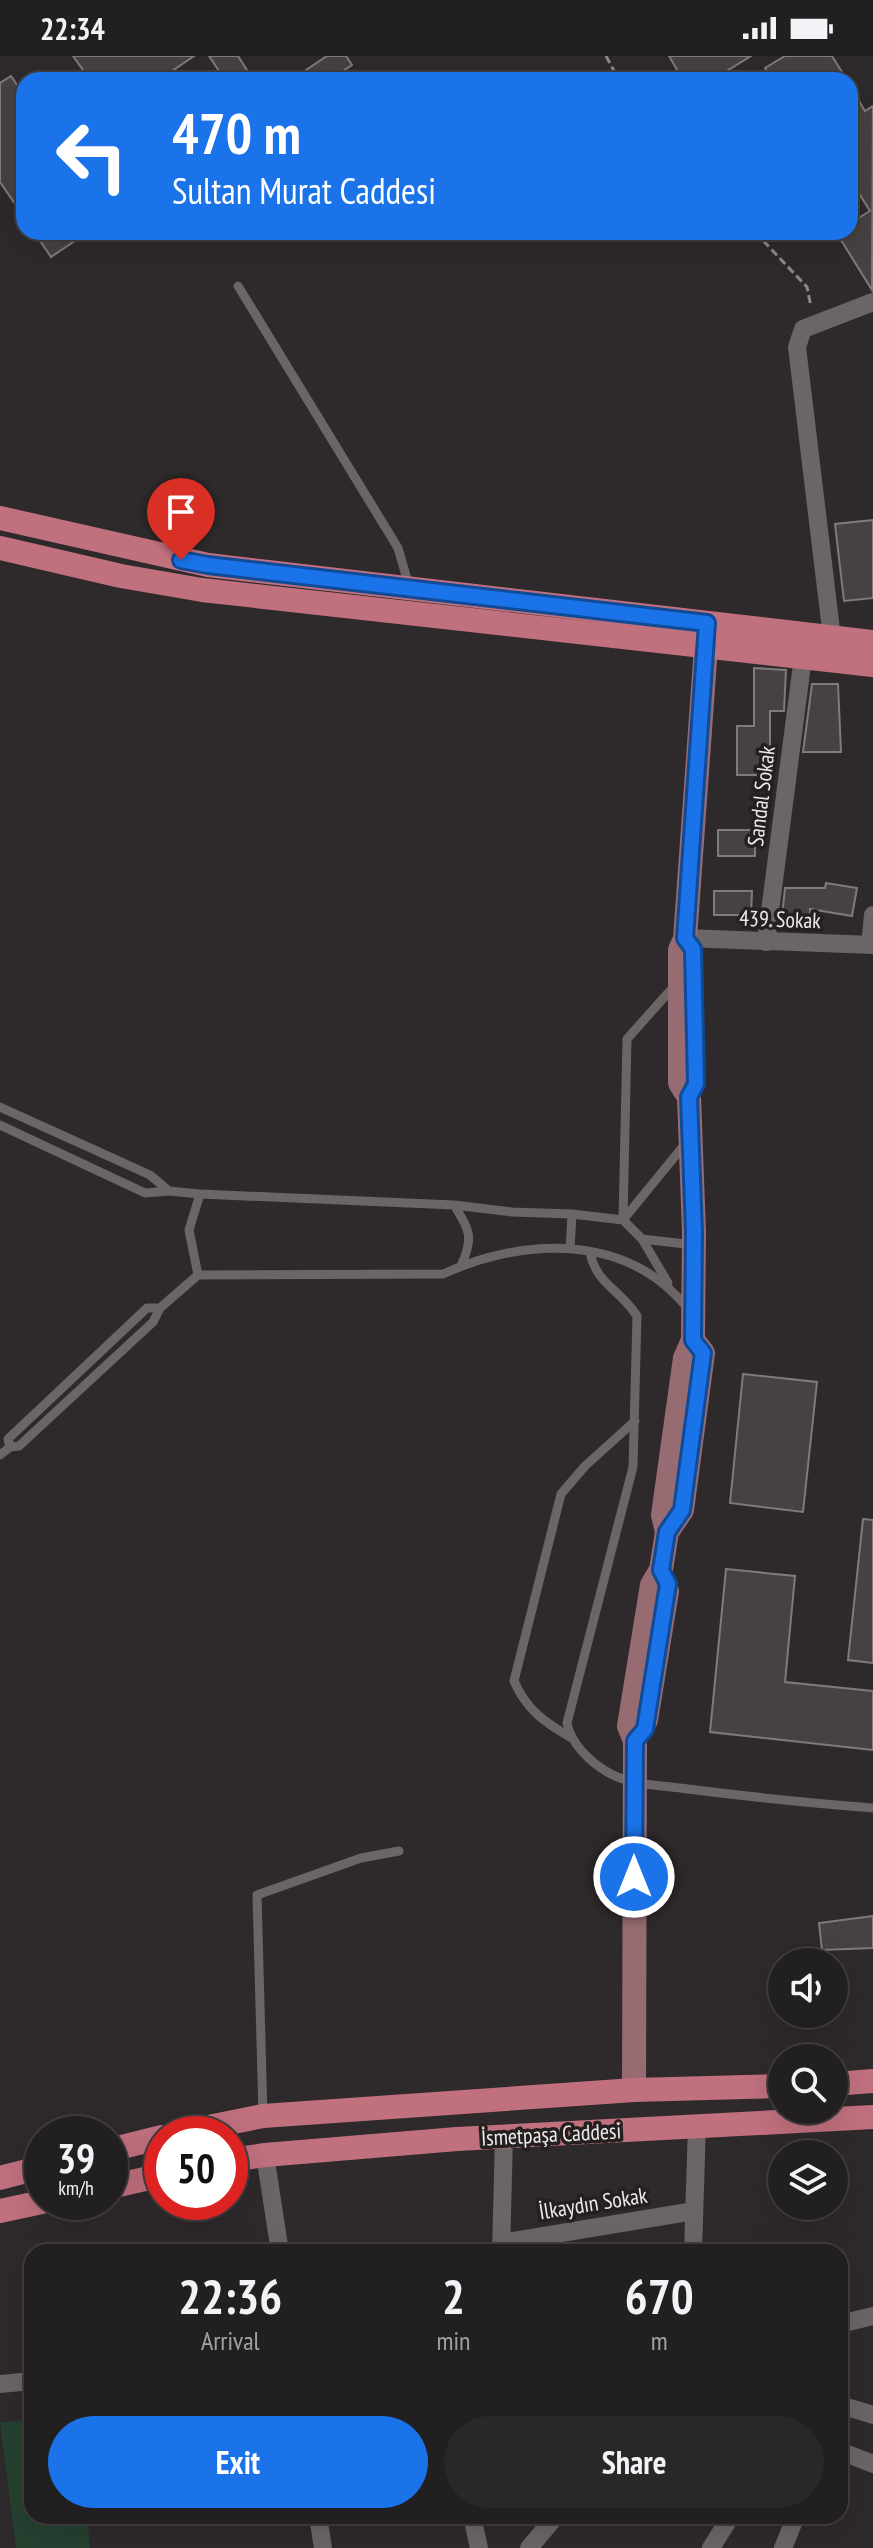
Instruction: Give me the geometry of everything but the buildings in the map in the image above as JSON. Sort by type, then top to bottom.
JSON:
[{"type":"main road","points":[[0,518],[208,565],[410,589],[707,635],[803,657],[873,665]]},
{"type":"main road","points":[[0,548],[121,576],[202,590],[409,615],[707,635],[873,642]]},
{"type":"main road","points":[[409,615],[410,589]]},
{"type":"main road","points":[[689,1097],[680,1083],[680,950],[685,939],[707,635]]},
{"type":"main road","points":[[634,2129],[635,1741],[629,1726],[652,1585],[661,1570],[667,1532],[663,1515],[685,1358],[693,1340],[694,1245],[689,1097],[696,1084],[693,949],[685,939]]},
{"type":"main road","points":[[848,2083],[873,2081]]},
{"type":"main road","name":"İsmetpaşa Caddesi","points":[[248,2119],[634,2090],[768,2086]]},
{"type":"main road","points":[[263,2116],[265,2155]]},
{"type":"main road","name":"İsmetpaşa Caddesi","points":[[248,2157],[697,2124],[873,2117]]},
{"type":"main road","points":[[24,2171],[1,2177],[4,2210],[24,2206]]},
{"type":"street","points":[[832,638],[797,347],[803,329],[873,302]]},
{"type":"street","name":"Sandal Sokak","points":[[766,942],[803,657]]},
{"type":"street","points":[[871,945],[873,915]]},
{"type":"street","name":"439. Sokak","points":[[685,939],[871,945]]},
{"type":"street","points":[[693,2244],[697,2124]]},
{"type":"street","points":[[501,2244],[504,2137]]},
{"type":"street","points":[[265,2155],[279,2244]]},
{"type":"street","name":"İlkaydın Sokak","points":[[517,2244],[694,2211]]},
{"type":"street","points":[[848,2322],[873,2316]]},
{"type":"street","points":[[0,2384],[24,2382]]},
{"type":"street","points":[[848,2407],[873,2415]]},
{"type":"street","points":[[848,2454],[873,2464]]},
{"type":"street","points":[[319,2524],[323,2548]]},
{"type":"street","points":[[474,2524],[479,2548]]},
{"type":"street","points":[[538,2545],[551,2524]]},
{"type":"street","points":[[711,2548],[726,2524]]},
{"type":"street","points":[[783,2548],[793,2524]]},
{"type":"lane","points":[[238,286],[398,548],[410,589]]},
{"type":"lane","points":[[623,1220],[627,1039],[679,981]]},
{"type":"lane","points":[[0,1107],[150,1175],[169,1191]]},
{"type":"lane","points":[[0,1125],[145,1193],[169,1191],[454,1205],[623,1220],[642,1239],[692,1314]]},
{"type":"lane","points":[[623,1220],[690,1138]]},
{"type":"lane","points":[[198,1275],[189,1230],[200,1194]]},
{"type":"lane","points":[[454,1205],[468,1227],[470,1245],[461,1266]]},
{"type":"lane","points":[[570,1249],[572,1214]]},
{"type":"lane","points":[[642,1239],[694,1245]]},
{"type":"lane","points":[[0,1455],[10,1447],[8,1439],[147,1308],[160,1308],[198,1275],[443,1274],[479,1258],[506,1252],[539,1248],[570,1249],[606,1255],[650,1273],[675,1292]]},
{"type":"lane","points":[[570,1737],[567,1723],[633,1467],[635,1421],[637,1316],[627,1301],[594,1271],[590,1253]]},
{"type":"lane","points":[[635,1421],[585,1466],[561,1494],[514,1681],[522,1701],[544,1722],[570,1737],[586,1755],[610,1773],[634,1782],[766,1799],[873,1808]]},
{"type":"lane","points":[[263,2116],[257,1895],[361,1858],[399,1851]]},
{"type":"path","points":[[763,240],[807,287],[812,304],[803,329]]},
{"type":"green space","points":[[24,2420],[24,2524],[88,2524],[90,2548],[16,2548],[0,2423]]},
{"type":"route","points":[[181,560],[707,623],[685,938],[693,949],[696,1084],[689,1097],[694,1232],[693,1340],[703,1353],[682,1510],[667,1532],[661,1570],[668,1584],[645,1729],[635,1741],[634,1877]]}]
